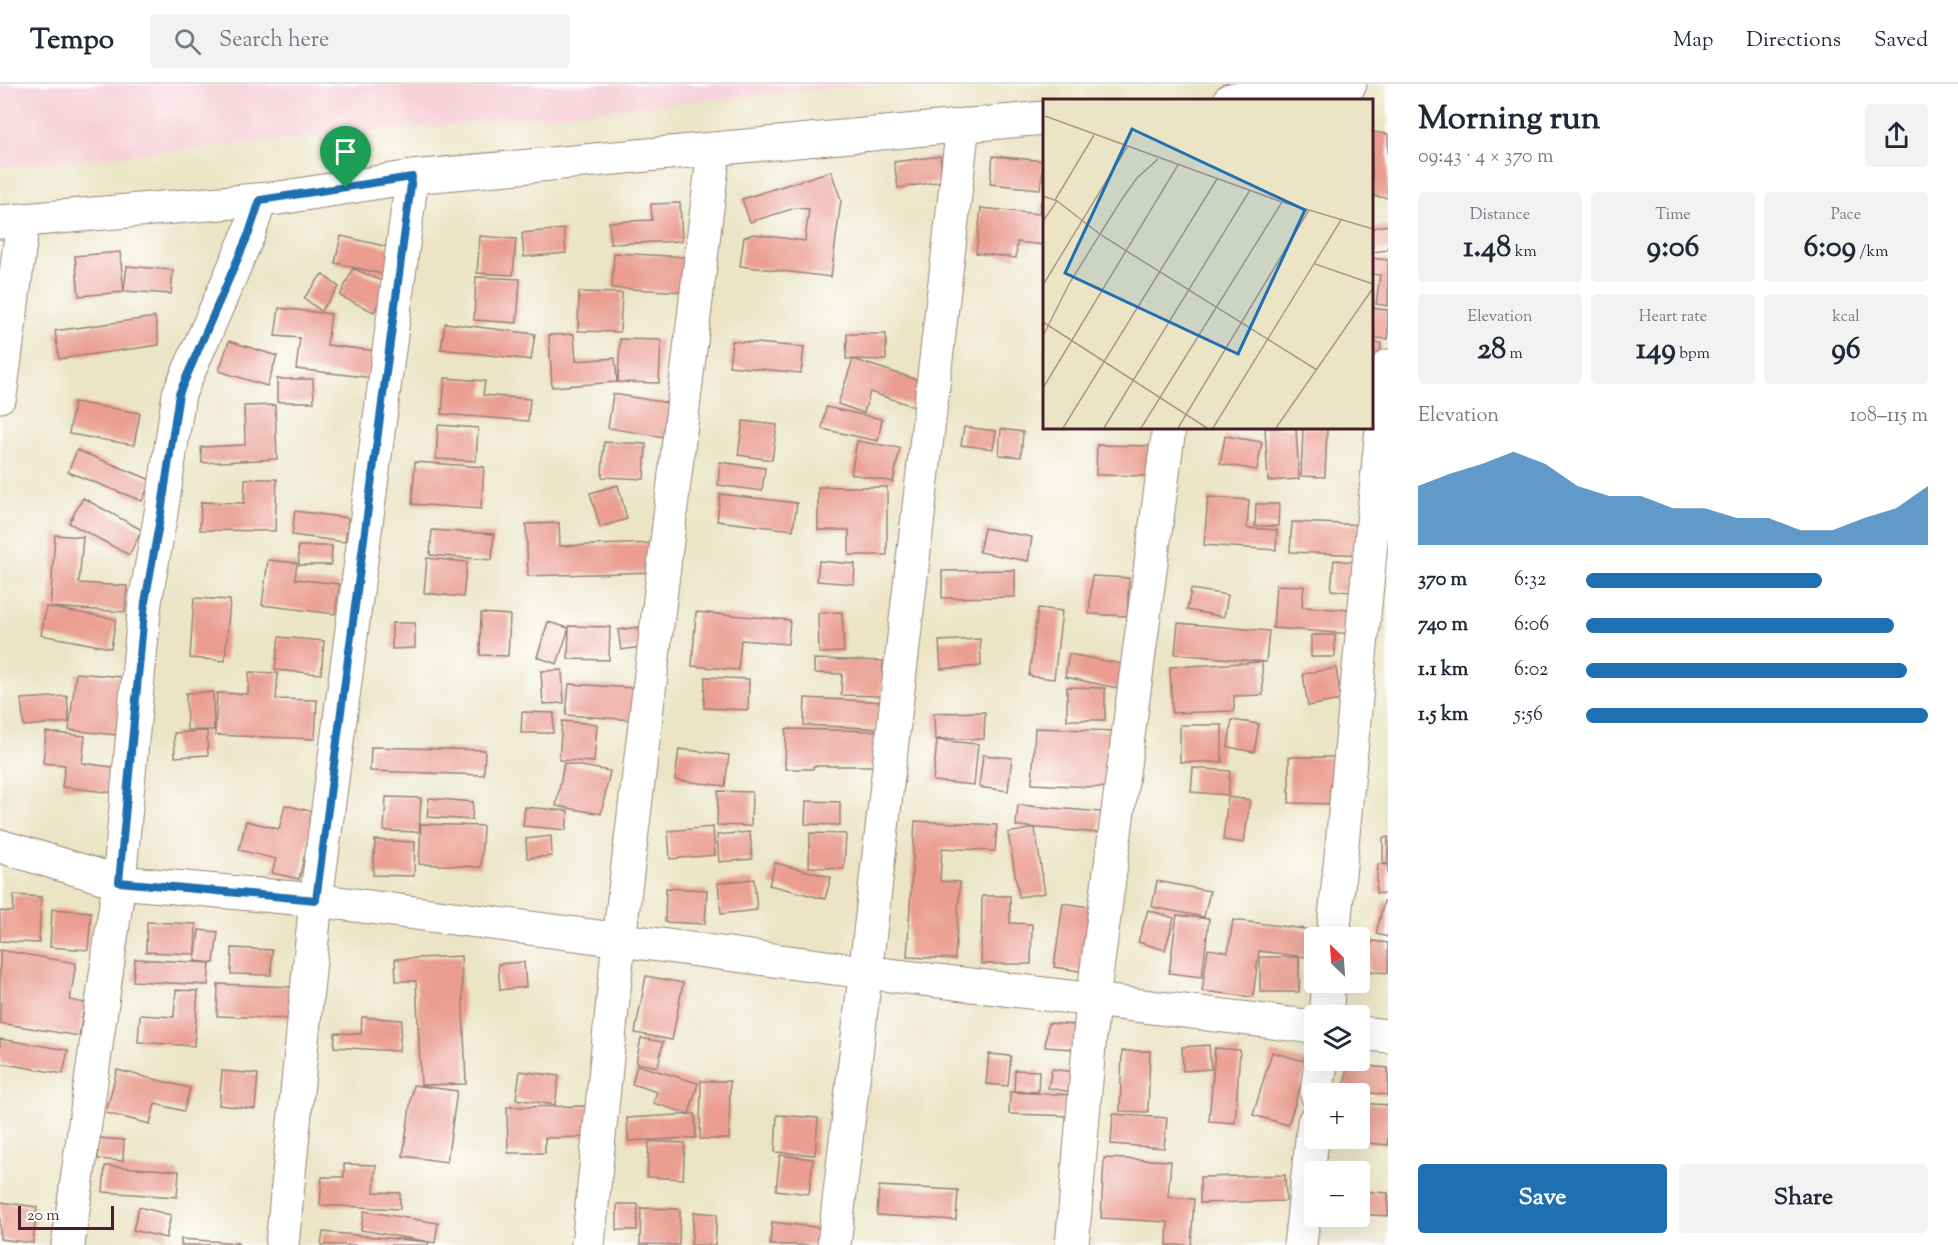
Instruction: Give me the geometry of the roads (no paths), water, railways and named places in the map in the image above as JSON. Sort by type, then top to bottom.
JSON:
[{"type":"street","points":[[1238,99],[1350,84]]},
{"type":"street","points":[[0,396],[11,221],[260,200],[412,177],[1043,118]]},
{"type":"street","points":[[834,1245],[963,125]]},
{"type":"street","points":[[588,1245],[619,940],[714,150]]},
{"type":"street","points":[[282,1245],[316,900],[412,177]]},
{"type":"street","points":[[68,1245],[119,882],[145,602],[179,394],[249,233],[260,200]]},
{"type":"street","points":[[1334,927],[1388,366]]},
{"type":"street","points":[[1072,1245],[1093,999],[1169,429]]},
{"type":"street","points":[[0,846],[119,882],[316,900],[865,972],[1304,1025]]},
{"type":"street","points":[[1370,1034],[1388,1036]]},
{"type":"street","points":[[1300,1245],[1311,1149]]}]
